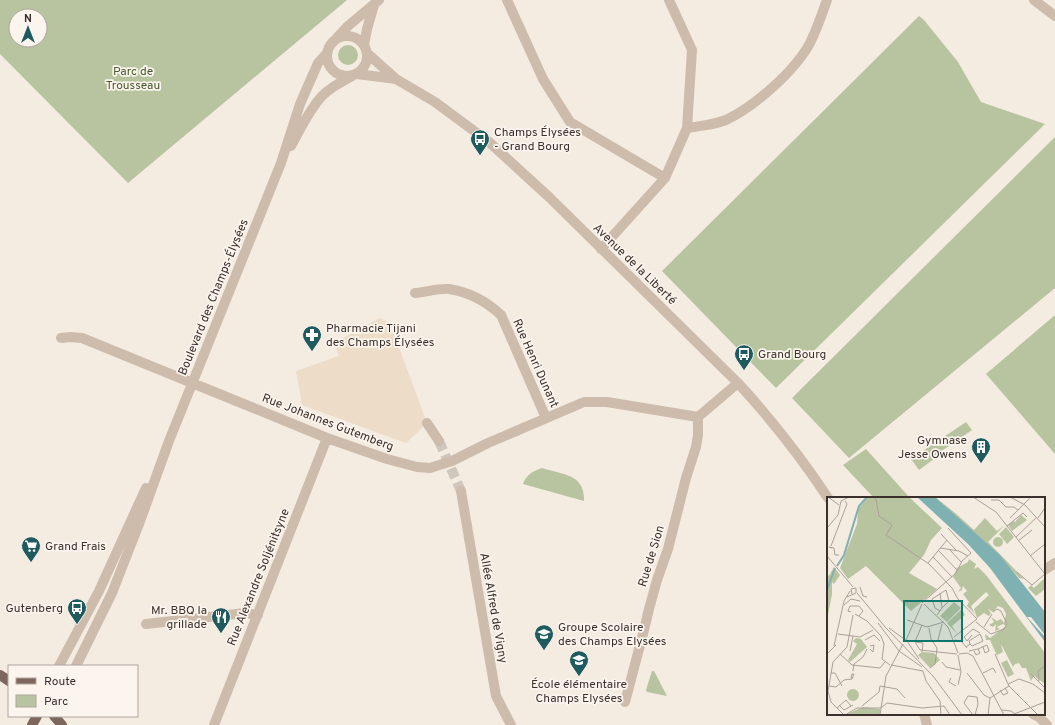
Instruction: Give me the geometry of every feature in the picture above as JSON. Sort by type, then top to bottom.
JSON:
[{"type":"main road","points":[[55,717],[62,725]]},
{"type":"street","points":[[507,0],[543,79],[570,122],[666,178]]},
{"type":"street","points":[[601,249],[666,178],[687,128],[692,50],[669,0]]},
{"type":"street","points":[[687,128],[724,121],[743,111],[768,92],[794,65],[810,43],[827,0]]},
{"type":"street","points":[[1034,0],[1055,16]]},
{"type":"street","points":[[377,2],[367,29],[365,66],[355,75],[346,77],[339,75],[334,72],[327,60],[327,54],[332,43],[348,26],[377,2]]},
{"type":"street","points":[[336,39],[351,36],[361,41],[366,49]]},
{"type":"street","name":"Avenue de la Liberté","points":[[366,49],[396,79],[435,102],[490,142],[549,197],[738,383],[791,445],[827,497]]},
{"type":"street","name":"Boulevard des Champs-Élysées","points":[[60,665],[99,591],[168,441],[193,383],[281,163],[300,104],[318,63],[327,54]]},
{"type":"street","name":"Avenue de la Liberté","points":[[355,75],[396,79]]},
{"type":"street","name":"Boulevard des Champs-Élysées","points":[[281,163],[322,96],[334,86],[355,75]]},
{"type":"street","name":"Rue Henri Dunant","points":[[415,293],[448,289],[461,292],[489,304],[501,315],[546,418]]},
{"type":"street","name":"Rue Johannes Gutemberg","points":[[61,338],[82,338],[327,438],[387,459],[417,467],[430,468],[452,461],[488,443],[584,402],[607,402],[698,417]]},
{"type":"street","points":[[698,417],[738,383]]},
{"type":"street","name":"Rue de Sion","points":[[625,702],[657,580],[668,549],[686,478],[696,447],[698,436],[698,417]]},
{"type":"street","points":[[427,423],[439,441]]},
{"type":"street","name":"Rue Alexandre Soljénitsyne","points":[[214,725],[327,438]]},
{"type":"street","name":"Boulevard des Champs-Élysées","points":[[76,665],[112,594],[139,524],[168,441]]},
{"type":"street","name":"Allée Alfred de Vigny","points":[[461,491],[496,696],[511,725]]},
{"type":"street","points":[[1045,569],[1055,563]]},
{"type":"street","points":[[146,624],[245,614],[258,615]]},
{"type":"street","points":[[924,715],[927,725]]},
{"type":"street","points":[[1035,715],[1047,725]]},
{"type":"green space","name":"Parc de Trousseau","points":[[0,0],[347,0],[128,183],[0,54]]},
{"type":"green space","points":[[919,16],[924,20],[958,62],[981,102],[1045,124],[776,388],[662,271]]},
{"type":"green space","points":[[344,45],[352,45],[358,51],[358,59],[352,65],[344,65],[338,59],[338,51]]},
{"type":"green space","points":[[1055,137],[1055,288],[849,458],[792,398]]},
{"type":"green space","points":[[1055,315],[1055,454],[986,374]]},
{"type":"green space","points":[[966,422],[972,430],[933,457],[934,459],[919,470],[911,459]]},
{"type":"green space","points":[[866,449],[909,497],[873,497],[843,465]]},
{"type":"green space","points":[[542,468],[572,477],[581,485],[584,501],[523,484],[530,474]]},
{"type":"green space","points":[[652,671],[654,671],[667,696],[647,692],[646,690]]},
{"type":"shaded area","points":[[380,318],[390,323],[427,423],[406,443],[302,405],[296,371],[339,356],[334,343]]},
{"type":"tunnel","points":[[439,441],[461,491]]},
{"type":"place","name":"Champs Élysées - Grand Bourg","points":[[480,156]]},
{"type":"place","name":"Pharmacie Tijani des Champs Élysées","points":[[312,352]]},
{"type":"place","name":"Grand Bourg","points":[[744,371]]},
{"type":"place","name":"Gymnase Jesse Owens","points":[[981,464]]},
{"type":"place","name":"Grand Frais","points":[[31,563]]},
{"type":"place","name":"Gutenberg","points":[[77,625]]},
{"type":"place","name":"Mr. BBQ la grillade","points":[[221,634]]},
{"type":"place","name":"Groupe Scolaire des Champs Elysées","points":[[544,651]]},
{"type":"place","name":"École élémentaire Champs Elysées","points":[[579,677]]}]
